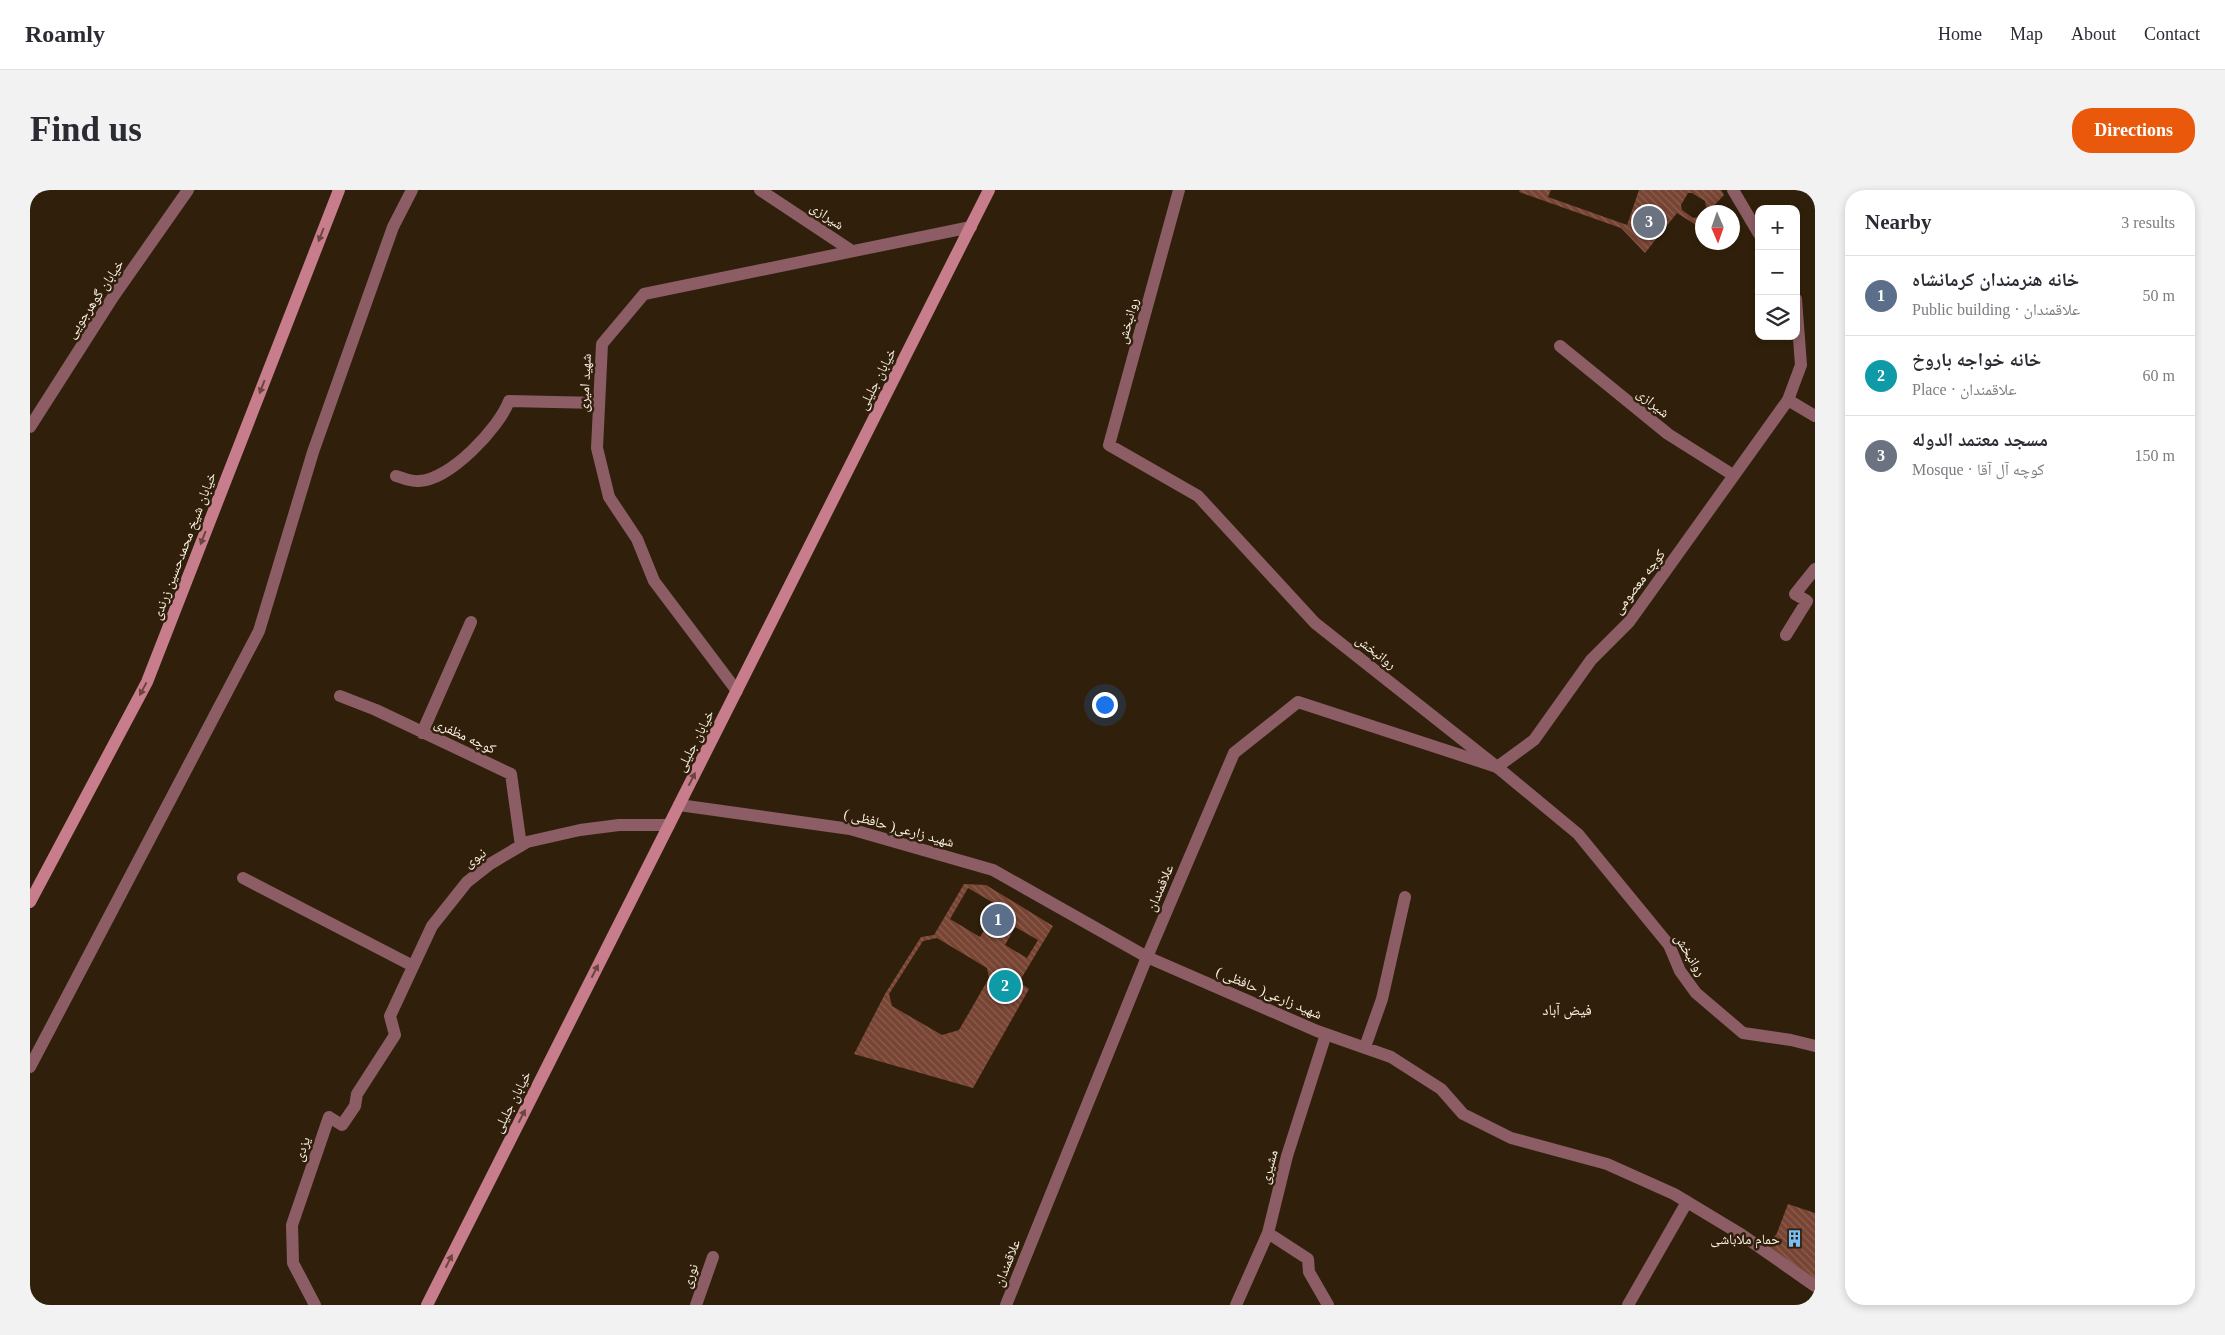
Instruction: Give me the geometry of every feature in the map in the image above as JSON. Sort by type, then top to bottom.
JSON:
[{"type":"main road","name":"خیابان شیخ محمدحسین زرندی","points":[[30,902],[147,682],[339,190]]},
{"type":"main road","name":"خیابان جلیلی","points":[[427,1305],[990,190]]},
{"type":"street","name":"خیابان گوهرجویی","points":[[30,427],[112,297],[188,190]]},
{"type":"street","points":[[30,1067],[259,631],[313,452],[393,227],[412,190]]},
{"type":"street","name":"شیرازی","points":[[760,190],[852,251]]},
{"type":"street","name":"روانبخش","points":[[1179,190],[1109,445],[1198,496],[1315,623],[1498,767],[1578,834],[1668,945],[1680,971],[1696,993],[1743,1033],[1791,1040],[1815,1046]]},
{"type":"street","points":[[1733,190],[1755,227]]},
{"type":"street","name":"شهید امیری","points":[[736,691],[654,581],[637,539],[609,497],[597,448],[602,344],[644,294],[971,227]]},
{"type":"street","name":"کوچه معصومی","points":[[1498,767],[1534,740],[1590,660],[1628,622],[1668,570],[1733,475],[1788,400],[1801,364],[1799,340]]},
{"type":"street","name":"شیرازی","points":[[1560,346],[1668,434],[1733,475]]},
{"type":"street","points":[[1788,400],[1815,416]]},
{"type":"street","points":[[396,476],[418,482],[433,478],[468,455],[504,415],[509,401],[599,403]]},
{"type":"street","points":[[1786,634],[1807,601],[1795,594],[1815,569]]},
{"type":"street","points":[[422,733],[471,622]]},
{"type":"street","name":"کوچه مظفری","points":[[340,696],[511,774],[521,846]]},
{"type":"street","name":"علاقمندان","points":[[1006,1305],[1148,957],[1234,753],[1298,702],[1498,767]]},
{"type":"street","name":"شهید زارعی( حافظی )","points":[[679,805],[850,829],[993,870],[1148,957],[1326,1034],[1391,1057],[1441,1089],[1463,1114],[1511,1138],[1607,1164],[1687,1202],[1742,1235],[1815,1286]]},
{"type":"street","name":"نبوی","points":[[395,1035],[390,1016],[432,926],[467,882],[490,864],[527,842],[580,830],[619,826],[669,825]]},
{"type":"street","points":[[243,878],[413,966]]},
{"type":"street","points":[[1364,1047],[1382,998],[1405,896]]},
{"type":"street","name":"مشیری","points":[[1236,1305],[1268,1233],[1287,1156],[1326,1034]]},
{"type":"street","name":"یزدی","points":[[314,1305],[292,1263],[292,1225],[328,1117],[342,1125],[355,1106],[357,1094],[395,1035]]},
{"type":"street","points":[[1628,1305],[1687,1202]]},
{"type":"street","points":[[1268,1233],[1308,1259],[1309,1272],[1328,1305]]},
{"type":"street","name":"نوری","points":[[696,1305],[712,1257]]},
{"type":"building","points":[[1520,190],[1551,190],[1548,197],[1627,225],[1639,190],[1721,190],[1724,195],[1715,205],[1706,205],[1705,201],[1692,193],[1688,193],[1681,205],[1682,210],[1695,218],[1695,224],[1677,213],[1645,253],[1621,228],[1519,192]]},
{"type":"building","points":[[964,884],[986,885],[1053,926],[1019,982],[1029,989],[973,1088],[854,1054],[885,994],[921,937],[934,935]],"holes":[[[968,888],[999,906],[980,937],[950,919]],[[1015,927],[1038,940],[1027,958],[1005,945]],[[937,938],[987,968],[989,978],[959,1030],[942,1035],[892,1006],[889,994],[923,941]]]},
{"type":"building","name":"حمام ملاباشی","points":[[1788,1204],[1815,1213],[1815,1280],[1768,1246],[1777,1233]]},
{"type":"place","name":"مسجد معتمد الدوله","points":[[1649,222]]},
{"type":"place","name":"خانه هنرمندان کرمانشاه","points":[[998,920]]},
{"type":"place","name":"خانه خواجه باروخ","points":[[1005,986]]},
{"type":"place","name":"حمام ملاباشی","points":[[1794,1239]]},
{"type":"district","name":"فیض آباد","points":[[1567,1010]]}]
